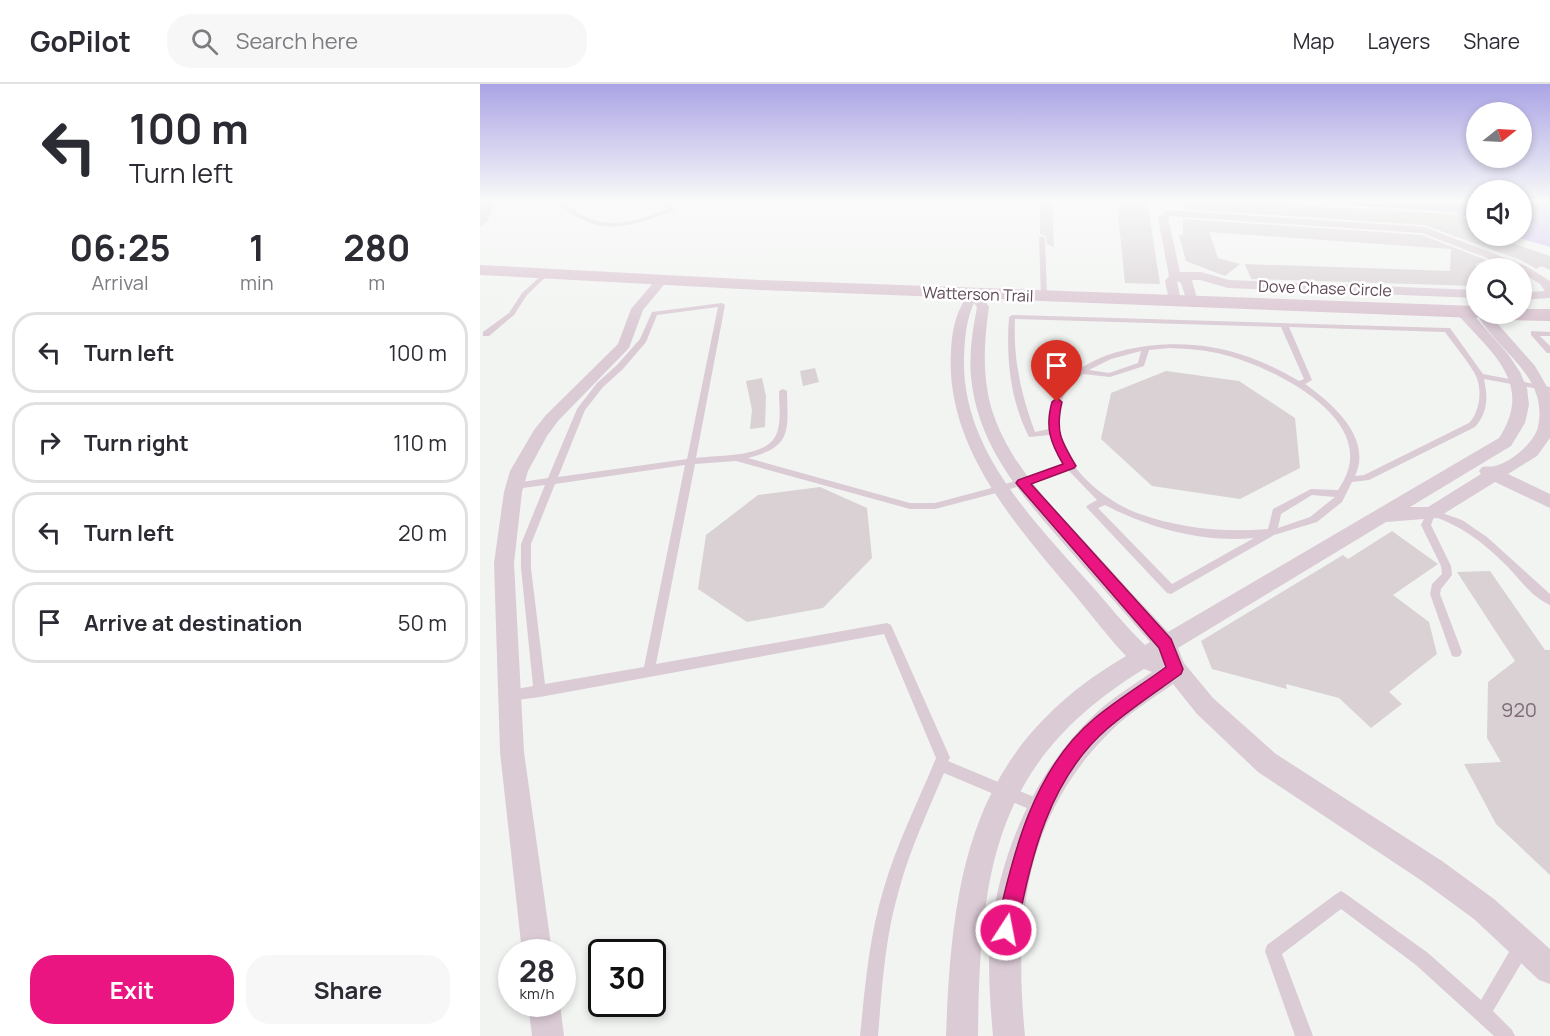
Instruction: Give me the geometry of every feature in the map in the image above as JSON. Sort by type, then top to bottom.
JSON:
[{"type":"main road","name":"Watterson Trail","points":[[480,270],[975,294],[1466,312]]},
{"type":"main road","points":[[1532,315],[1550,315]]},
{"type":"street","points":[[1168,244],[1175,276],[1171,281],[1184,302]]},
{"type":"street","points":[[1461,244],[1522,268],[1544,281],[1550,291],[1544,296],[1532,296]]},
{"type":"street","name":"Dove Chase Circle","points":[[1175,276],[1201,276],[1228,284],[1466,294]]},
{"type":"street","points":[[535,939],[512,752],[504,563],[515,486],[519,471],[540,434],[552,418],[624,345],[637,309],[662,280]]},
{"type":"street","points":[[1175,669],[1143,657],[1029,528],[982,458],[971,434],[957,383],[959,336],[965,305],[975,294],[983,307],[976,352],[979,389],[993,434],[1022,483],[1165,644],[1175,669],[1205,706],[1267,763],[1432,871],[1484,909],[1550,969]]},
{"type":"street","points":[[962,1036],[964,951],[985,849],[1005,792],[1028,757],[1054,724],[1086,693],[1505,442],[1521,418],[1523,406],[1519,383],[1478,324]]},
{"type":"street","points":[[1382,515],[1431,513],[1531,452],[1544,435],[1549,410],[1546,389],[1492,324]]},
{"type":"street","points":[[1471,462],[1550,502]]},
{"type":"street","points":[[1431,513],[1431,496],[1438,481]]},
{"type":"street","points":[[1009,1036],[1005,990],[1006,930],[1019,867],[1050,787],[1073,753],[1100,724],[1175,669]]},
{"type":"street","points":[[546,1017],[548,1036]]},
{"type":"lane","points":[[1042,244],[1044,296]]},
{"type":"lane","points":[[486,334],[512,314],[524,294],[546,274]]},
{"type":"lane","points":[[540,691],[526,568],[526,544],[581,409],[600,385],[620,367],[643,340],[654,313],[722,305],[649,671]]},
{"type":"lane","points":[[1053,432],[1032,435],[1020,404],[1010,365],[1012,317],[1447,330],[1480,376],[1483,396],[1482,411],[1472,425],[1366,478],[1350,479]]},
{"type":"lane","points":[[1284,325],[1308,380],[1299,384]]},
{"type":"lane","points":[[1550,334],[1534,333],[1550,351]]},
{"type":"lane","points":[[1173,346],[1209,349],[1236,355],[1265,365],[1299,384],[1337,415],[1354,447],[1354,462],[1350,479],[1334,505],[1320,515],[1299,524],[1272,532],[1246,536],[1211,535],[1173,529],[1142,520],[1105,501],[1070,466],[1057,444],[1053,432],[1057,402],[1066,387],[1082,372],[1108,358],[1145,349],[1173,346]]},
{"type":"lane","points":[[1082,372],[1110,375],[1141,364],[1145,349]]},
{"type":"lane","points":[[1480,376],[1546,389]]},
{"type":"lane","points":[[515,486],[690,461],[735,458],[761,452],[778,441],[783,434],[783,391]]},
{"type":"lane","points":[[735,458],[910,506],[935,506],[1022,483],[1070,466]]},
{"type":"lane","points":[[1105,501],[1091,507],[1171,590],[1272,532],[1276,512],[1302,497],[1316,492],[1342,494]]},
{"type":"lane","points":[[1456,652],[1435,594],[1436,587],[1447,575],[1446,566],[1426,525],[1431,513],[1453,520],[1499,552],[1523,578],[1550,600]]},
{"type":"lane","points":[[510,695],[887,628],[943,758],[899,866],[885,909],[873,985],[869,1036]]},
{"type":"lane","points":[[941,765],[1041,807]]},
{"type":"lane","points":[[1305,1036],[1273,951],[1341,899],[1422,959],[1506,1036]]},
{"type":"lane","points":[[1483,1013],[1523,943]]},
{"type":"building","points":[[1121,244],[1154,244],[1160,284],[1125,283]]},
{"type":"building","points":[[1182,244],[1213,244],[1218,258],[1240,264],[1225,276],[1186,261]]},
{"type":"building","points":[[1386,244],[1446,244],[1481,258],[1466,258],[1466,286],[1251,279],[1245,264],[1450,271],[1451,249]]},
{"type":"building","points":[[1482,246],[1520,246],[1550,256],[1550,270],[1541,266],[1536,269],[1532,267],[1532,258],[1515,258]]},
{"type":"building","points":[[815,368],[819,382],[803,386],[800,371]]},
{"type":"building","points":[[1166,371],[1239,381],[1295,418],[1300,468],[1240,499],[1152,486],[1101,439],[1111,393]]},
{"type":"building","points":[[762,378],[766,396],[765,427],[750,429],[752,410],[746,381]]},
{"type":"building","points":[[820,487],[867,508],[872,558],[823,608],[747,622],[698,589],[706,535],[758,495]]},
{"type":"building","points":[[1392,531],[1438,564],[1393,595],[1429,622],[1437,654],[1389,692],[1402,704],[1371,728],[1339,698],[1286,684],[1287,689],[1212,669],[1201,641],[1343,555],[1348,559]]},
{"type":"building","points":[[1490,571],[1545,650],[1550,650],[1550,875],[1496,824],[1464,764],[1501,762],[1487,738],[1488,682],[1515,661],[1457,572]]},
{"type":"route","points":[[1006,930],[1019,867],[1050,787],[1073,753],[1100,724],[1175,669],[1165,644],[1022,483],[1070,466],[1053,432],[1057,402]]}]
